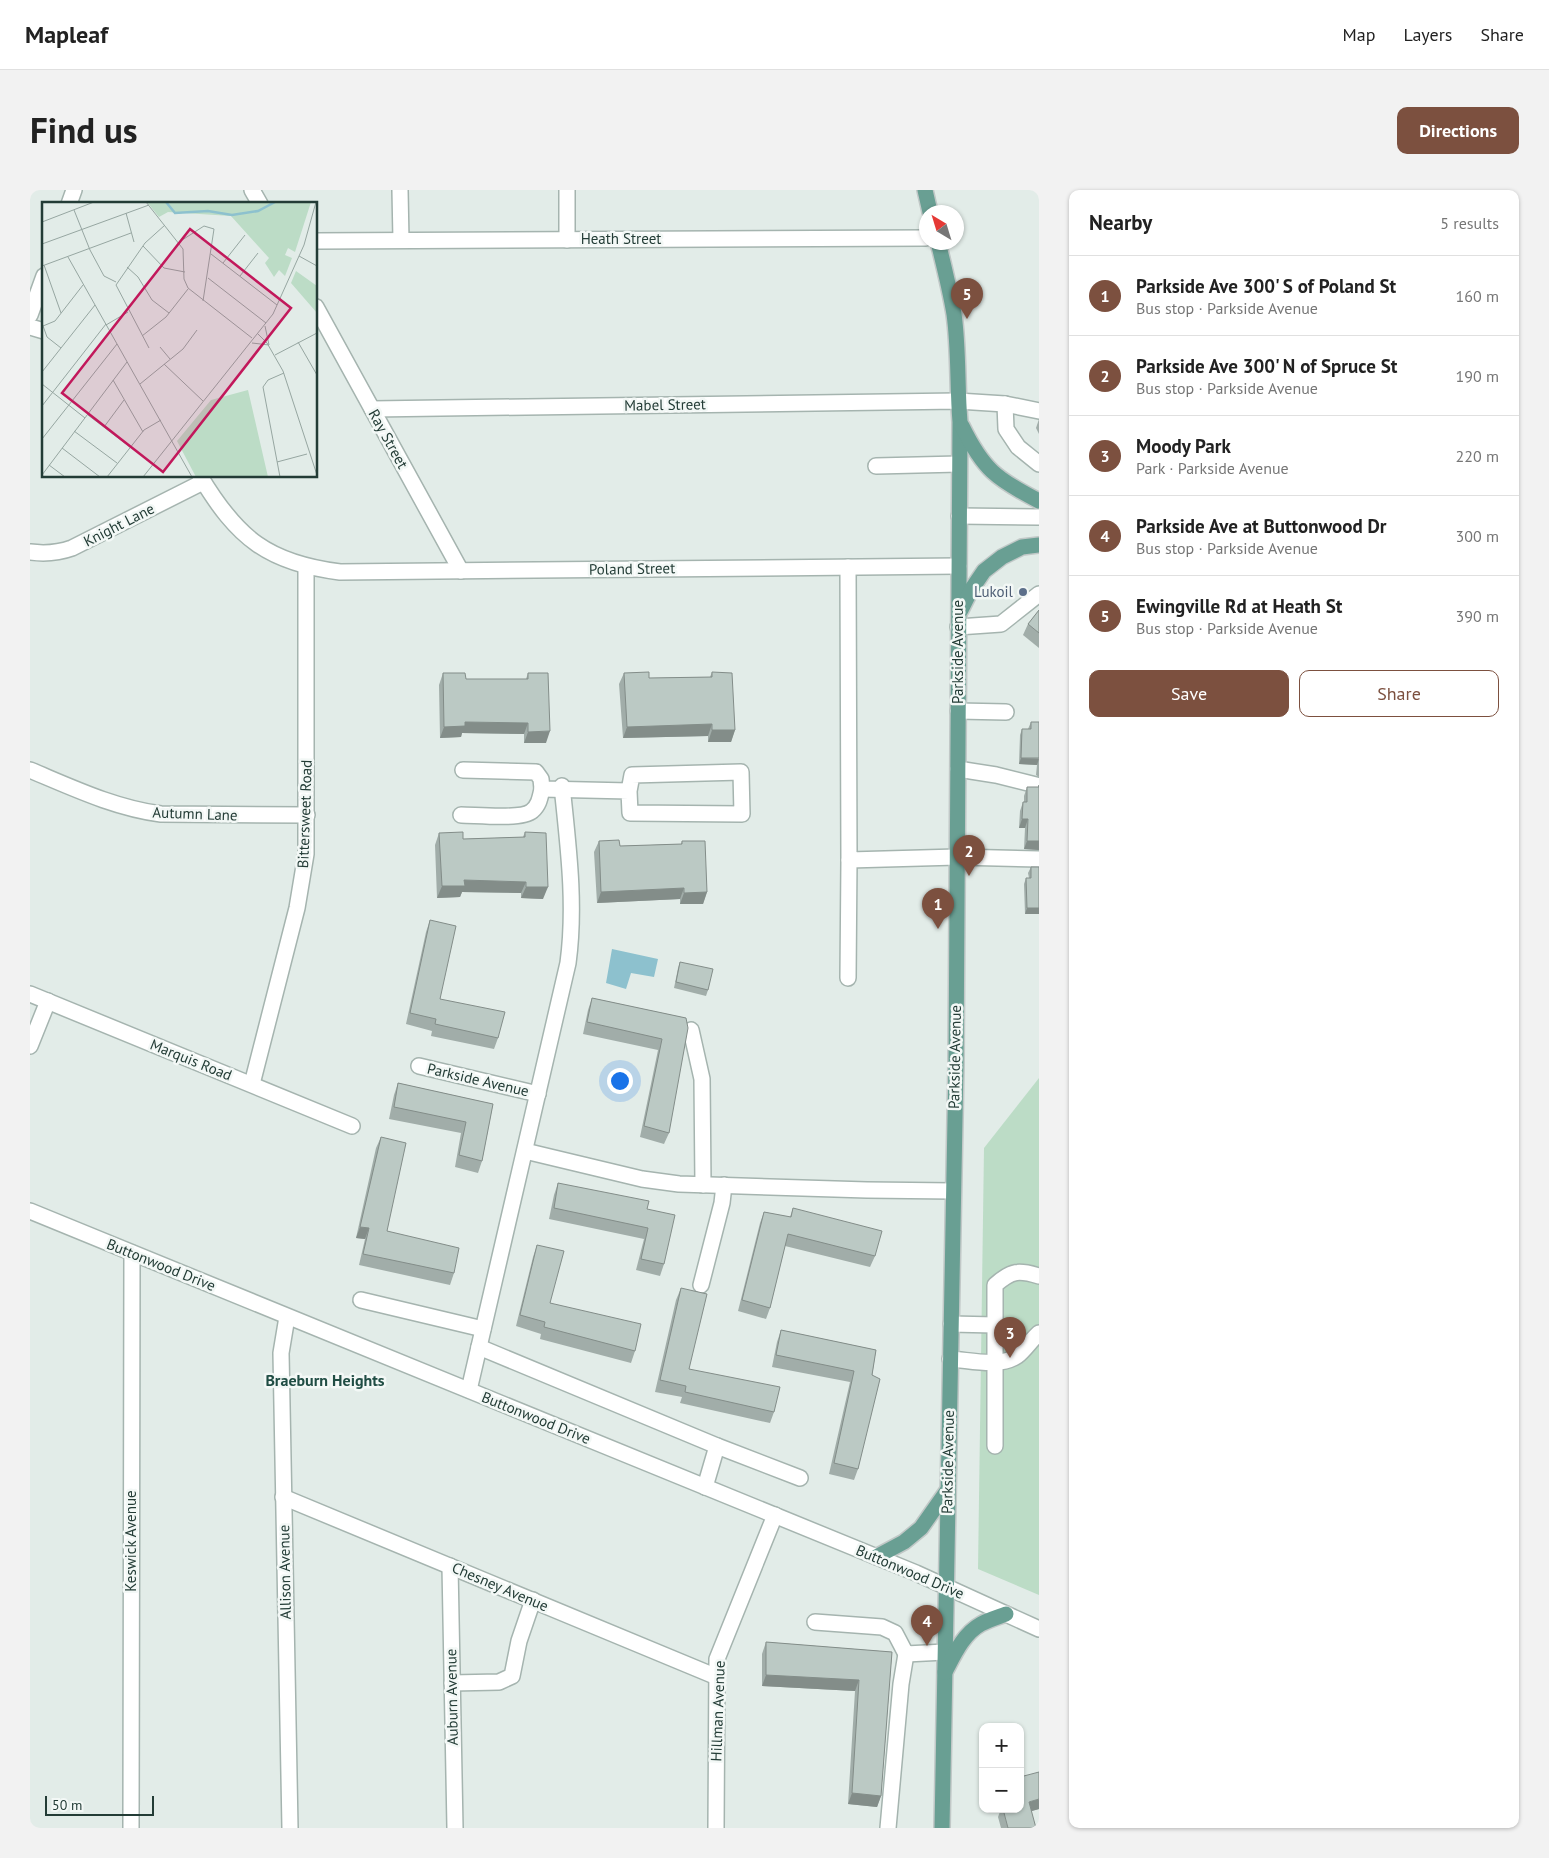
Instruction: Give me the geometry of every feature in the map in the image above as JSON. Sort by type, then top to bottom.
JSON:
[{"type":"main road","points":[[924,190],[928,205]]},
{"type":"main road","name":"Parkside Avenue","points":[[940,250],[954,314],[958,352],[960,422],[953,1191],[942,1828]]},
{"type":"main road","points":[[960,422],[973,450],[983,463],[1001,480],[1039,501]]},
{"type":"main road","points":[[958,622],[971,590],[984,571],[1002,557],[1022,547],[1039,545]]},
{"type":"main road","points":[[876,1557],[904,1542],[921,1528],[947,1491]]},
{"type":"main road","points":[[944,1673],[961,1642],[974,1629],[1006,1614]]},
{"type":"street","points":[[70,202],[74,190]]},
{"type":"street","points":[[252,190],[259,202]]},
{"type":"street","points":[[400,190],[401,240]]},
{"type":"street","points":[[567,240],[568,190]]},
{"type":"street","name":"Heath Street","points":[[318,241],[919,238]]},
{"type":"street","points":[[30,315],[42,282]]},
{"type":"street","name":"Ray Street","points":[[318,311],[461,571]]},
{"type":"street","name":"Mabel Street","points":[[372,409],[958,401],[1005,404],[1039,411]]},
{"type":"street","points":[[1005,404],[1006,430],[1018,447],[1039,464]]},
{"type":"street","points":[[876,466],[959,464]]},
{"type":"street","name":"Poland Street","points":[[202,479],[219,508],[252,541],[271,553],[306,567],[340,572],[959,566]]},
{"type":"street","name":"Knight Lane","points":[[30,552],[58,553],[72,548],[202,479]]},
{"type":"street","points":[[959,516],[1039,517]]},
{"type":"street","name":"Bittersweet Road","points":[[252,1084],[301,889],[306,854],[306,567]]},
{"type":"street","points":[[848,567],[848,978]]},
{"type":"street","points":[[958,622],[1001,624],[1039,594]]},
{"type":"street","points":[[958,711],[1006,712]]},
{"type":"street","points":[[958,769],[996,775],[1036,785]]},
{"type":"street","name":"Autumn Lane","points":[[30,770],[120,806],[140,812],[162,814],[307,815]]},
{"type":"street","points":[[461,815],[520,816],[531,812],[539,803],[542,789],[541,779],[536,772],[463,770]]},
{"type":"street","points":[[740,772],[742,814],[630,813],[629,791],[632,775],[740,772]]},
{"type":"street","points":[[469,1390],[568,963],[573,903],[562,788]]},
{"type":"street","points":[[542,789],[629,791]]},
{"type":"street","points":[[849,860],[957,857],[1039,859]]},
{"type":"street","name":"Marquis Road","points":[[30,994],[352,1126]]},
{"type":"street","points":[[30,1046],[48,1001]]},
{"type":"street","points":[[692,1030],[702,1079],[703,1185]]},
{"type":"street","name":"Parkside Avenue","points":[[419,1066],[538,1094]]},
{"type":"street","points":[[525,1151],[642,1179],[679,1184],[953,1191]]},
{"type":"street","points":[[701,1286],[722,1204],[724,1186]]},
{"type":"street","name":"Buttonwood Drive","points":[[30,1211],[775,1515],[946,1586],[1039,1629]]},
{"type":"street","name":"Keswick Avenue","points":[[131,1828],[132,1253]]},
{"type":"street","points":[[995,1446],[995,1285],[1002,1279],[1023,1271],[1039,1276]]},
{"type":"street","points":[[361,1300],[483,1329]]},
{"type":"street","name":"Allison Avenue","points":[[288,1317],[281,1353],[290,1828]]},
{"type":"street","points":[[951,1324],[995,1325]]},
{"type":"street","points":[[950,1359],[1007,1361],[1017,1355],[1039,1333]]},
{"type":"street","points":[[479,1347],[717,1446],[800,1478]]},
{"type":"street","points":[[705,1487],[717,1446]]},
{"type":"street","name":"Chesney Avenue","points":[[284,1497],[717,1677]]},
{"type":"street","name":"Hillman Avenue","points":[[716,1828],[717,1659],[775,1515]]},
{"type":"street","name":"Auburn Avenue","points":[[450,1566],[455,1828]]},
{"type":"street","points":[[452,1683],[499,1682],[512,1676],[519,1641],[533,1600]]},
{"type":"street","points":[[815,1622],[882,1627],[895,1633],[906,1654],[901,1684],[888,1828]]},
{"type":"street","points":[[906,1654],[945,1652]]},
{"type":"green space","points":[[1039,1078],[1039,1595],[978,1569],[984,1148]]},
{"type":"water","points":[[612,949],[658,959],[654,977],[631,973],[626,989],[606,983]]},
{"type":"building","points":[[1039,610],[1039,633],[1028,624]]},
{"type":"building","points":[[649,672],[649,678],[712,677],[712,672],[732,673],[735,730],[712,730],[712,724],[627,727],[624,673]]},
{"type":"building","points":[[443,673],[465,673],[466,679],[528,679],[528,673],[548,673],[550,731],[528,732],[528,723],[465,722],[465,726],[444,727]]},
{"type":"building","points":[[1031,722],[1039,722],[1039,758],[1021,758],[1022,729],[1031,729]]},
{"type":"building","points":[[1027,787],[1039,787],[1039,841],[1027,841],[1028,819],[1022,819],[1023,802],[1027,802]]},
{"type":"building","points":[[463,832],[463,839],[525,837],[525,832],[546,833],[548,887],[526,887],[526,882],[464,880],[465,886],[442,886],[439,833]]},
{"type":"building","points":[[619,840],[620,846],[682,844],[682,841],[705,841],[707,892],[684,893],[684,888],[601,892],[599,841]]},
{"type":"building","points":[[1031,867],[1039,867],[1039,908],[1027,908],[1026,878],[1031,878]]},
{"type":"building","points":[[430,920],[456,926],[440,999],[505,1012],[498,1038],[435,1024],[436,1019],[410,1013]]},
{"type":"building","points":[[680,962],[713,969],[708,990],[676,982]]},
{"type":"building","points":[[592,998],[686,1018],[688,1028],[669,1133],[644,1126],[662,1039],[587,1022]]},
{"type":"building","points":[[398,1083],[493,1104],[482,1161],[459,1155],[466,1122],[394,1107]]},
{"type":"building","points":[[381,1137],[406,1143],[387,1231],[459,1248],[454,1273],[363,1254],[369,1228],[360,1227]]},
{"type":"building","points":[[558,1183],[649,1201],[647,1209],[675,1215],[664,1264],[641,1259],[648,1228],[554,1208]]},
{"type":"building","points":[[793,1208],[882,1231],[875,1256],[788,1234],[770,1308],[742,1300],[764,1212],[791,1217]]},
{"type":"building","points":[[537,1245],[564,1251],[550,1303],[641,1324],[635,1351],[544,1327],[545,1322],[520,1315]]},
{"type":"building","points":[[681,1288],[707,1294],[689,1369],[780,1387],[774,1412],[685,1392],[686,1386],[660,1380]]},
{"type":"building","points":[[781,1330],[876,1350],[872,1375],[880,1379],[858,1469],[834,1463],[854,1371],[776,1355]]},
{"type":"building","points":[[766,1642],[892,1652],[881,1796],[852,1793],[859,1680],[766,1675]]},
{"type":"building","points":[[1039,1772],[1039,1799],[1029,1802],[1036,1828],[1008,1828],[1004,1813],[1024,1813],[1024,1776]]},
{"type":"place","name":"Ewingville Rd at Heath St","points":[[967,319]]},
{"type":"place","name":"Lukoil","points":[[1023,592]]},
{"type":"place","name":"Parkside Ave 300' N of Spruce St","points":[[969,876]]},
{"type":"place","name":"Parkside Ave 300' S of Poland St","points":[[938,929]]},
{"type":"place","name":"Moody Park","points":[[1010,1358]]},
{"type":"place","name":"Parkside Ave at Buttonwood Dr","points":[[927,1646]]},
{"type":"district","name":"Braeburn Heights","points":[[325,1380]]}]
